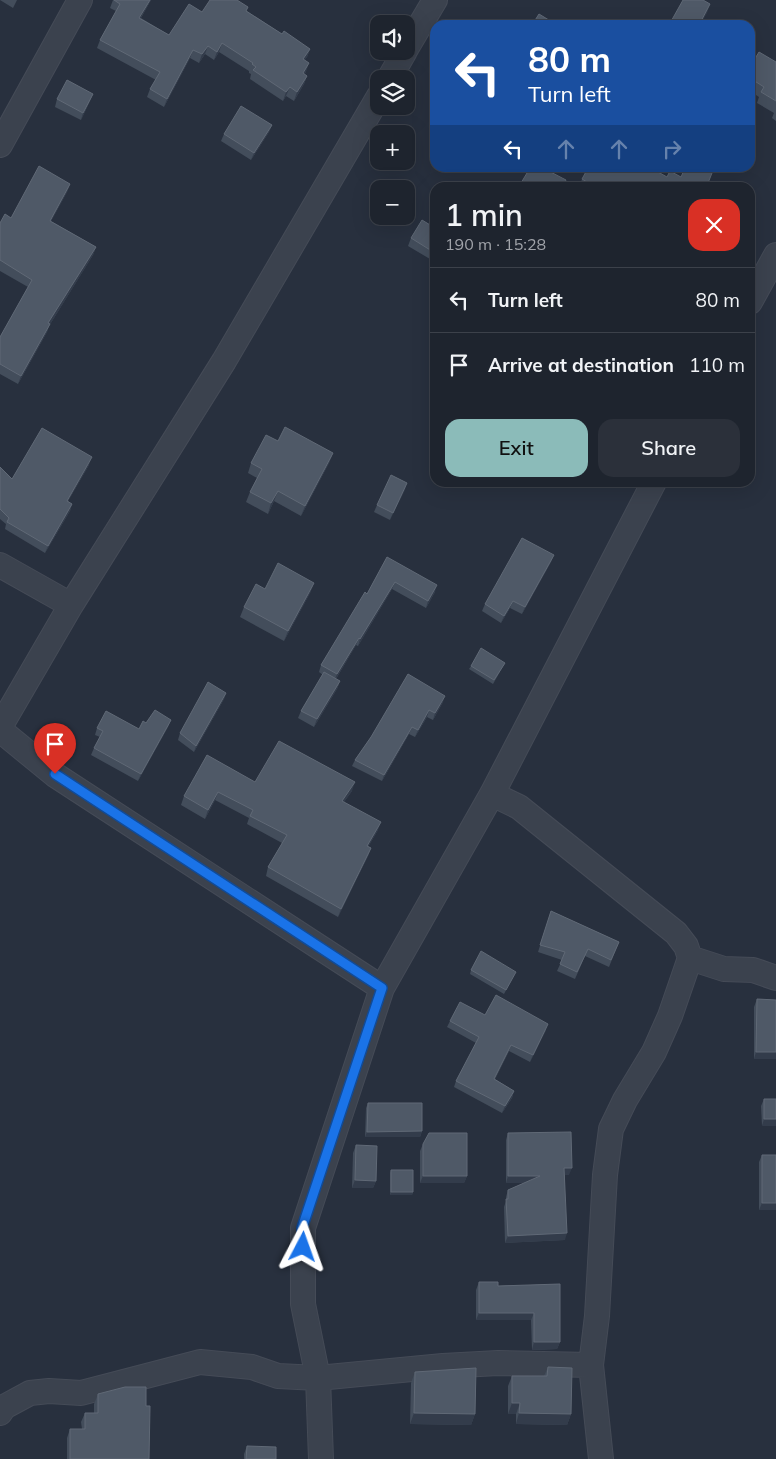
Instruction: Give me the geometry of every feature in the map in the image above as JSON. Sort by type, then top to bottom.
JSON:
[{"type":"street","points":[[0,145],[80,0]]},
{"type":"street","points":[[415,33],[434,0]]},
{"type":"street","points":[[370,111],[224,361],[71,605],[0,728],[55,774],[382,988]]},
{"type":"street","points":[[755,293],[776,255]]},
{"type":"street","points":[[321,1459],[318,1378],[303,1304],[302,1228],[382,988],[492,794],[651,487]]},
{"type":"street","points":[[0,565],[71,605]]},
{"type":"street","points":[[492,794],[519,807],[676,933],[686,946],[690,958],[670,1016],[654,1052],[625,1100],[611,1129],[605,1175],[597,1316],[591,1365],[601,1459]]},
{"type":"street","points":[[690,958],[724,969],[753,970],[776,978]]},
{"type":"street","points":[[1,1407],[30,1393],[49,1391],[81,1393],[200,1362],[252,1367],[278,1376],[318,1378],[443,1366],[498,1363],[591,1365]]},
{"type":"building","points":[[114,0],[150,0],[139,18],[169,35],[189,4],[202,12],[210,0],[237,0],[248,7],[246,11],[282,34],[284,31],[310,49],[303,59],[309,63],[303,73],[307,76],[297,92],[290,87],[286,92],[253,70],[256,67],[253,63],[222,43],[217,52],[208,46],[202,54],[193,50],[167,99],[150,89],[160,72],[100,40],[120,4]]},
{"type":"building","points":[[683,0],[703,0],[710,4],[702,20],[672,20]]},
{"type":"building","points":[[539,14],[549,20],[535,20]]},
{"type":"building","points":[[759,52],[776,62],[776,101],[761,92],[764,87],[755,81],[755,59]]},
{"type":"building","points":[[67,80],[93,94],[83,113],[57,99]]},
{"type":"building","points":[[241,106],[272,125],[254,153],[224,134]]},
{"type":"building","points":[[39,166],[70,184],[50,221],[96,247],[48,323],[50,324],[21,376],[0,364],[0,337],[32,280],[0,260],[0,223],[5,214],[11,218]]},
{"type":"building","points":[[528,172],[551,172],[566,180],[565,182],[522,182]]},
{"type":"building","points":[[586,172],[658,172],[667,177],[670,172],[672,172],[681,177],[683,172],[712,172],[708,182],[587,182],[582,179]]},
{"type":"building","points":[[422,220],[430,225],[430,250],[411,238]]},
{"type":"building","points":[[285,427],[333,453],[305,506],[278,491],[271,503],[250,492],[262,469],[251,463],[266,435],[278,441]]},
{"type":"building","points":[[42,428],[92,457],[67,501],[72,504],[48,546],[7,522],[9,518],[0,509],[0,467],[12,479]]},
{"type":"building","points":[[391,475],[407,483],[393,513],[377,505]]},
{"type":"building","points":[[522,538],[554,555],[525,607],[513,601],[504,616],[485,604]]},
{"type":"building","points":[[387,557],[437,585],[428,601],[395,582],[337,674],[321,665],[365,592],[367,594]]},
{"type":"building","points":[[278,563],[314,583],[288,631],[244,607],[256,584],[265,589]]},
{"type":"building","points":[[481,648],[505,663],[494,680],[471,666]]},
{"type":"building","points":[[324,672],[340,681],[317,719],[301,711]]},
{"type":"building","points":[[408,674],[445,696],[435,713],[429,710],[418,730],[412,727],[384,775],[355,760],[371,737]]},
{"type":"building","points":[[208,682],[226,693],[196,746],[180,733]]},
{"type":"building","points":[[155,710],[171,720],[141,774],[94,748],[103,731],[97,728],[106,711],[139,729],[143,721],[146,723]]},
{"type":"building","points":[[279,741],[355,782],[342,801],[381,822],[367,846],[371,848],[341,909],[268,867],[287,835],[250,816],[253,810],[218,792],[208,810],[184,796],[207,755],[255,782]]},
{"type":"building","points":[[551,911],[619,942],[611,960],[588,949],[577,972],[560,964],[565,952],[540,945]]},
{"type":"building","points":[[481,951],[516,972],[506,990],[471,970]]},
{"type":"building","points":[[496,995],[548,1024],[533,1055],[511,1045],[494,1079],[514,1091],[505,1106],[456,1081],[479,1037],[450,1021],[460,1002],[485,1015]]},
{"type":"building","points":[[757,999],[776,1000],[776,1052],[756,1052]]},
{"type":"building","points":[[764,1099],[776,1099],[776,1119],[764,1119]]},
{"type":"building","points":[[368,1103],[422,1103],[422,1131],[367,1132]]},
{"type":"building","points":[[571,1132],[572,1168],[564,1168],[567,1233],[508,1236],[506,1199],[508,1199],[508,1190],[540,1176],[508,1176],[508,1133]]},
{"type":"building","points":[[429,1133],[467,1133],[467,1176],[423,1176],[423,1144]]},
{"type":"building","points":[[356,1145],[377,1146],[376,1181],[355,1180]]},
{"type":"building","points":[[762,1155],[776,1155],[776,1203],[762,1203]]},
{"type":"building","points":[[391,1170],[413,1170],[413,1192],[391,1192]]},
{"type":"building","points":[[479,1282],[498,1282],[498,1286],[560,1284],[560,1342],[534,1342],[534,1313],[479,1313]]},
{"type":"building","points":[[548,1367],[572,1368],[571,1414],[519,1413],[520,1403],[512,1403],[512,1376],[547,1376]]},
{"type":"building","points":[[476,1368],[475,1414],[414,1413],[415,1372]]},
{"type":"building","points":[[125,1387],[146,1387],[146,1406],[150,1406],[149,1459],[70,1459],[70,1429],[85,1429],[85,1413],[98,1413],[98,1394]]},
{"type":"building","points":[[247,1446],[276,1447],[276,1459],[246,1459]]},
{"type":"route","points":[[55,774],[382,988],[302,1228],[303,1247]]}]
